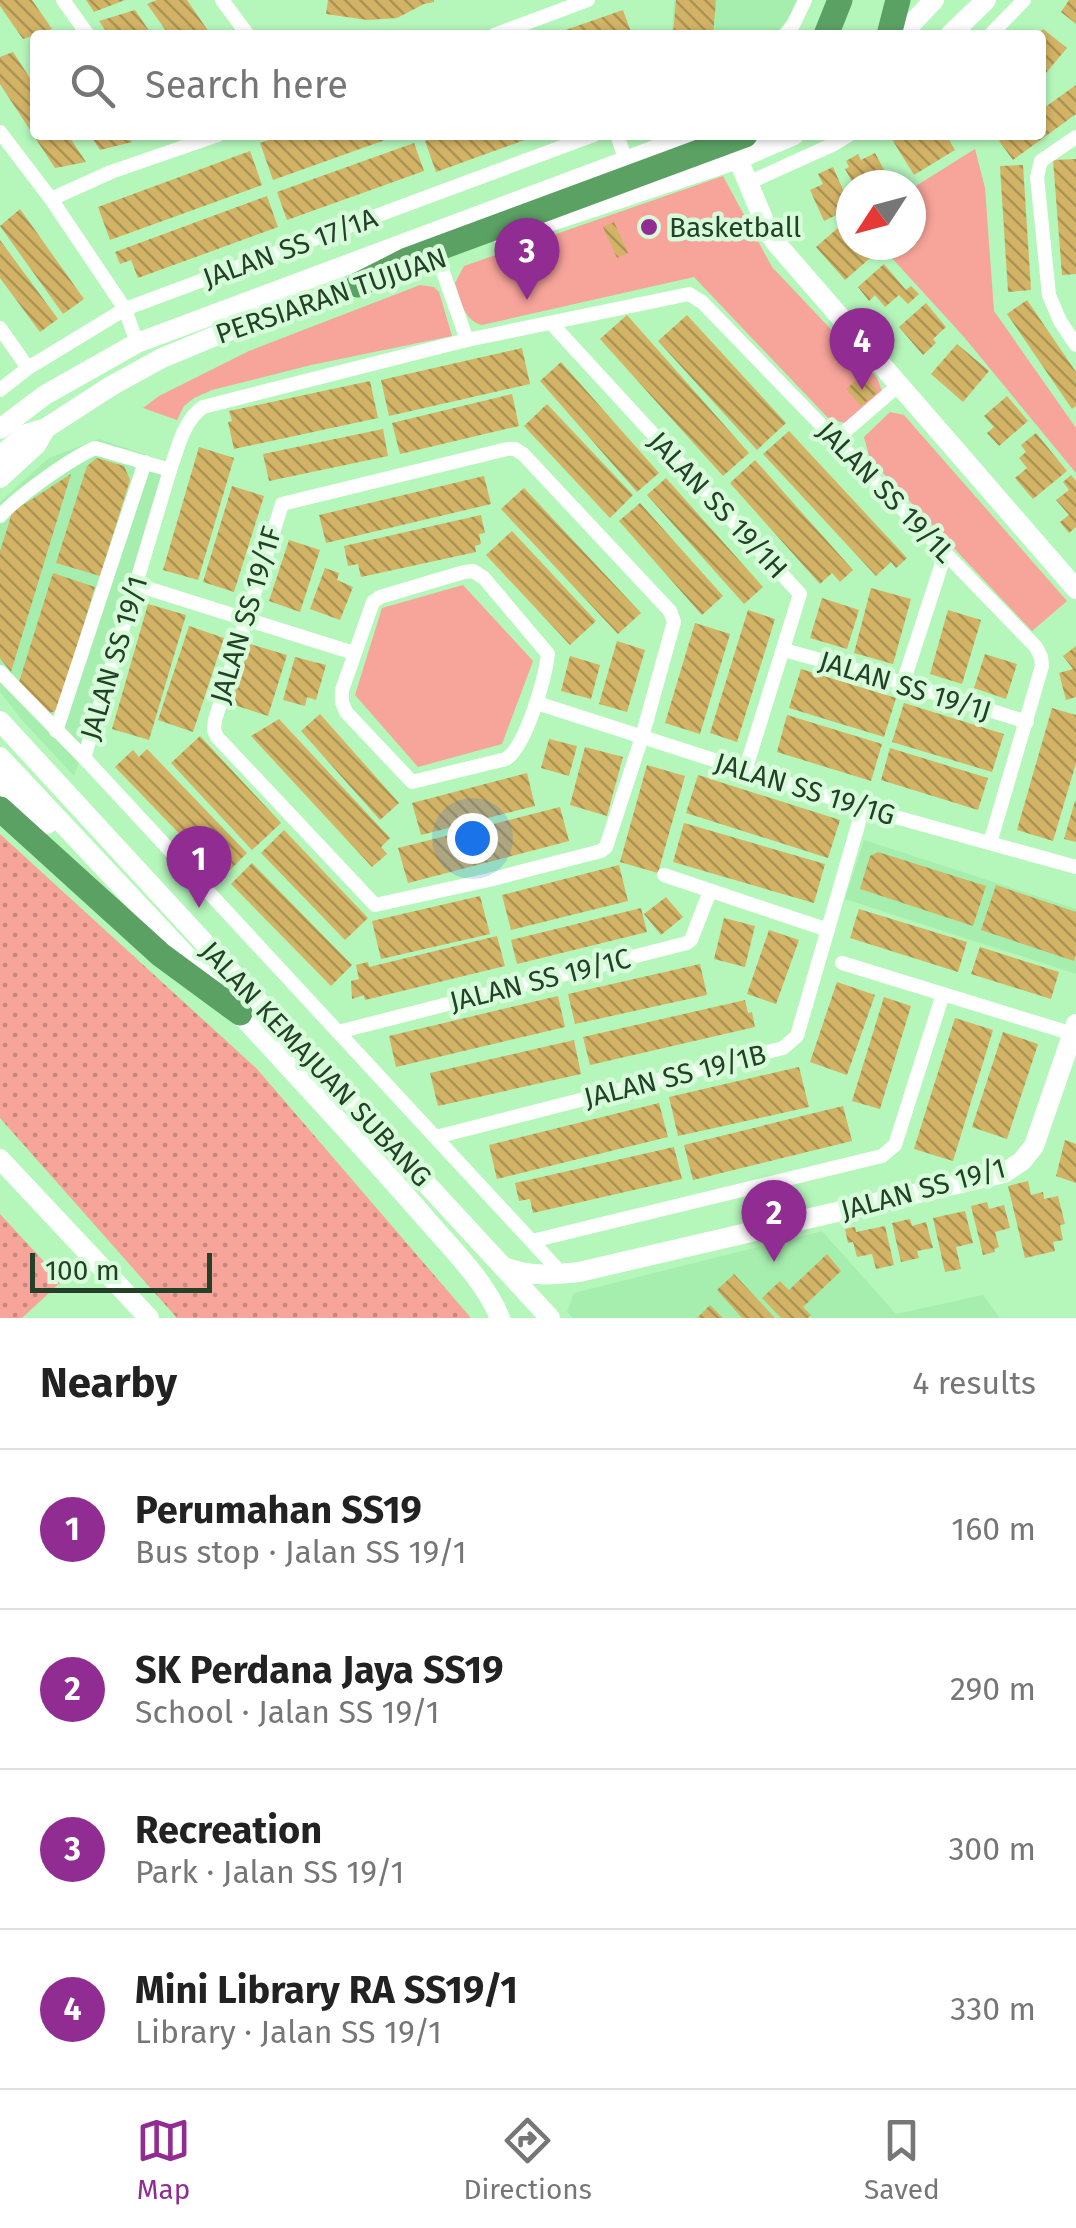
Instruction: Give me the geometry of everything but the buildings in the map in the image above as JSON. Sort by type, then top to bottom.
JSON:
[{"type":"highway","points":[[828,30],[840,0]]},
{"type":"highway","points":[[890,30],[898,0]]},
{"type":"highway","points":[[358,285],[408,260],[661,168],[741,147]]},
{"type":"highway","points":[[0,809],[162,955],[240,1013]]},
{"type":"main road","points":[[906,30],[934,0]]},
{"type":"main road","points":[[955,30],[986,0]]},
{"type":"main road","name":"PERSIARAN TUJUAN","points":[[0,429],[45,396],[137,343],[682,140]]},
{"type":"main road","name":"PERSIARAN TUJUAN","points":[[0,456],[26,434],[46,428],[111,386],[162,358],[220,334],[741,147],[772,140]]},
{"type":"main road","points":[[741,147],[748,182],[776,243],[1076,589]]},
{"type":"main road","points":[[0,478],[36,445],[46,428]]},
{"type":"main road","name":"JALAN KEMAJUAN SUBANG","points":[[0,721],[551,1318]]},
{"type":"main road","name":"JALAN KEMAJUAN SUBANG","points":[[0,757],[400,1188],[493,1300],[500,1318]]},
{"type":"main road","points":[[0,782],[153,919]]},
{"type":"main road","name":"JALAN SS 19/1","points":[[503,1266],[516,1272],[557,1274],[1004,1173],[1022,1162],[1034,1146],[1074,1029]]},
{"type":"main road","points":[[0,1159],[148,1318]]},
{"type":"main road","points":[[551,1318],[548,1300],[557,1274]]},
{"type":"street","points":[[63,0],[84,30]]},
{"type":"street","points":[[222,0],[244,30]]},
{"type":"street","points":[[507,30],[588,0]]},
{"type":"street","points":[[789,30],[806,0]]},
{"type":"street","points":[[995,30],[1024,0]]},
{"type":"street","points":[[0,132],[51,199],[125,309],[137,343]]},
{"type":"street","points":[[1076,137],[1041,161],[1037,177],[1049,295],[1076,345]]},
{"type":"street","points":[[162,140],[170,151]]},
{"type":"street","points":[[51,199],[111,172],[203,140]]},
{"type":"street","name":"JALAN SS 17/1A","points":[[0,390],[28,368],[125,309],[581,140]]},
{"type":"street","points":[[619,140],[626,161]]},
{"type":"street","points":[[748,182],[841,140]]},
{"type":"street","points":[[443,272],[467,340]]},
{"type":"street","name":"JALAN SS 19/1L","points":[[551,323],[689,294],[702,302],[1036,647],[1042,666],[990,843]]},
{"type":"street","name":"JALAN SS 19/1","points":[[551,323],[467,340],[196,411],[170,470],[84,758],[532,1242],[557,1274]]},
{"type":"street","name":"JALAN SS 19/1H","points":[[551,323],[800,594],[745,771]]},
{"type":"street","points":[[0,328],[28,368]]},
{"type":"street","points":[[836,440],[900,384]]},
{"type":"street","points":[[0,516],[80,454],[95,448],[170,470]]},
{"type":"street","name":"JALAN SS 19/1F","points":[[515,449],[523,454],[670,611],[674,622],[642,737],[606,847],[601,851],[375,905],[217,738],[214,730],[282,504],[515,449]]},
{"type":"street","points":[[56,731],[145,462]]},
{"type":"street","points":[[903,683],[945,554]]},
{"type":"street","points":[[474,571],[548,654],[536,702],[515,753],[506,759],[412,782],[346,712],[342,690],[373,602],[474,571]]},
{"type":"street","points":[[137,585],[354,653]]},
{"type":"street","name":"JALAN SS 19/1J","points":[[784,650],[1027,722]]},
{"type":"street","points":[[0,672],[84,758]]},
{"type":"street","name":"JALAN SS 19/1G","points":[[536,702],[862,808],[1076,867]]},
{"type":"street","name":"JALAN SS 19/1B","points":[[436,1138],[783,1048],[797,1036],[862,808]]},
{"type":"street","points":[[664,876],[828,930]]},
{"type":"street","name":"JALAN SS 19/1C","points":[[338,1032],[687,943],[710,891]]},
{"type":"street","points":[[842,964],[1074,1029]]},
{"type":"street","points":[[532,1242],[882,1156],[895,1145],[943,994]]},
{"type":"shaded area","points":[[674,0],[804,0],[778,30],[672,30]]},
{"type":"shaded area","points":[[975,149],[985,188],[994,311],[1076,428],[1076,473],[964,337],[894,260],[926,260],[926,180]]},
{"type":"shaded area","points":[[723,176],[772,267],[877,378],[882,391],[845,423],[829,419],[694,277],[482,325],[471,319],[464,308],[455,283],[464,266]]},
{"type":"shaded area","points":[[420,285],[439,292],[452,336],[212,390],[184,406],[177,420],[143,408],[249,351]]},
{"type":"shaded area","points":[[890,412],[904,415],[1067,601],[1032,631],[870,459],[864,437]]},
{"type":"shaded area","points":[[99,439],[177,465],[141,591],[74,776],[0,692],[0,502],[49,458]]},
{"type":"shaded area","points":[[463,585],[533,661],[502,744],[418,767],[355,695],[382,608]]},
{"type":"shaded area","points":[[0,834],[257,1069],[471,1318],[177,1318],[0,1118]]},
{"type":"shaded area","points":[[864,840],[1076,909],[1076,974],[845,899]]},
{"type":"shaded area","points":[[0,1214],[62,1281],[22,1318],[0,1318]]},
{"type":"shaded area","points":[[822,1231],[896,1314],[983,1295],[1000,1318],[573,1318],[567,1312],[574,1293]]},
{"type":"place","name":"Basketball","points":[[649,227]]},
{"type":"place","name":"Recreation","points":[[527,300]]},
{"type":"place","name":"Mini Library RA SS19/1","points":[[862,390]]},
{"type":"place","name":"Perumahan SS19","points":[[199,908]]},
{"type":"place","name":"SK Perdana Jaya SS19","points":[[774,1262]]}]
